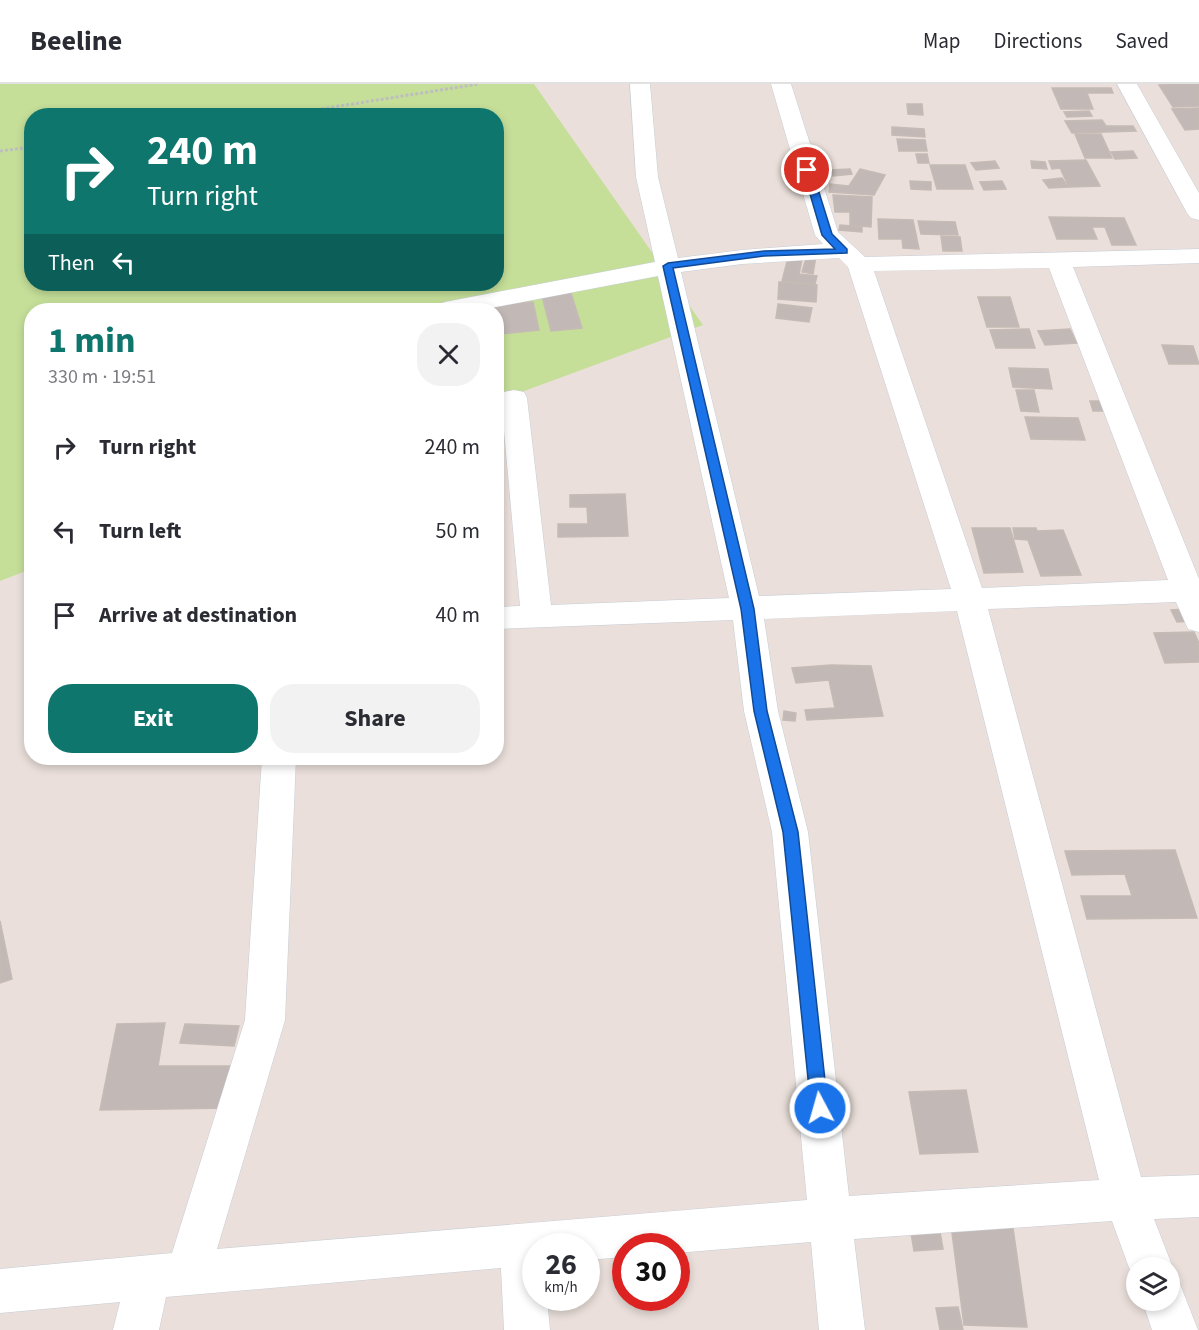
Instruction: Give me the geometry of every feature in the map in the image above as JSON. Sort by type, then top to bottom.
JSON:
[{"type":"street","points":[[640,84],[646,177],[747,609],[760,711],[790,832],[842,1330]]},
{"type":"street","points":[[781,84],[827,235],[851,257],[970,599],[1125,1199],[1147,1257]]},
{"type":"street","points":[[1127,84],[1199,213]]},
{"type":"street","points":[[480,303],[668,266],[764,254],[1058,260],[1199,256]]},
{"type":"street","points":[[1058,260],[1193,590],[1199,621]]},
{"type":"street","points":[[514,398],[537,617]]},
{"type":"street","points":[[504,618],[1193,590]]},
{"type":"street","points":[[136,1330],[168,1275],[265,1020],[279,765]]},
{"type":"street","points":[[600,1238],[1125,1199],[1199,1196]]},
{"type":"street","points":[[0,1291],[522,1244]]},
{"type":"street","points":[[526,1311],[527,1330]]},
{"type":"street","points":[[1168,1311],[1175,1330]]},
{"type":"path","points":[[327,108],[478,84]]},
{"type":"path","points":[[0,151],[24,148]]},
{"type":"green space","points":[[0,84],[534,84],[703,325],[504,398],[504,303],[24,303],[24,572],[0,581]]},
{"type":"building","points":[[1199,84],[1199,106],[1173,107],[1159,85]]},
{"type":"building","points":[[1052,88],[1111,88],[1113,93],[1087,93],[1093,109],[1061,109]]},
{"type":"building","points":[[907,104],[922,104],[923,115],[908,114]]},
{"type":"building","points":[[1199,108],[1199,129],[1185,130],[1172,109]]},
{"type":"building","points":[[1089,111],[1092,116],[1067,117],[1064,112]]},
{"type":"building","points":[[1102,120],[1106,126],[1133,126],[1136,131],[1072,133],[1065,121]]},
{"type":"building","points":[[892,127],[924,129],[925,137],[892,135]]},
{"type":"building","points":[[1075,134],[1101,134],[1112,158],[1085,158]]},
{"type":"building","points":[[897,139],[925,140],[927,151],[899,151]]},
{"type":"building","points":[[1133,151],[1137,158],[1115,159],[1111,152]]},
{"type":"building","points":[[916,154],[927,154],[929,163],[918,163]]},
{"type":"building","points":[[1086,160],[1100,186],[1069,187],[1060,168],[1052,169],[1049,161]]},
{"type":"building","points":[[995,161],[999,168],[976,170],[971,163]]},
{"type":"building","points":[[1031,161],[1045,162],[1047,169],[1032,168]]},
{"type":"building","points":[[930,165],[965,165],[973,189],[937,189]]},
{"type":"building","points":[[850,169],[852,174],[833,176],[830,170]]},
{"type":"building","points":[[860,169],[885,175],[874,195],[829,192],[830,184],[849,186]]},
{"type":"building","points":[[1062,178],[1068,187],[1049,188],[1043,180]]},
{"type":"building","points":[[910,181],[931,182],[931,190],[911,189]]},
{"type":"building","points":[[1002,181],[1006,189],[984,190],[980,182]]},
{"type":"building","points":[[833,195],[872,197],[871,227],[850,225],[850,212],[835,212]]},
{"type":"building","points":[[1049,217],[1124,218],[1136,245],[1112,245],[1105,227],[1092,227],[1097,239],[1057,239]]},
{"type":"building","points":[[878,219],[913,220],[919,249],[903,248],[902,239],[879,239]]},
{"type":"building","points":[[918,221],[955,222],[958,235],[921,234]]},
{"type":"building","points":[[840,225],[862,227],[862,232],[839,230]]},
{"type":"building","points":[[941,236],[960,237],[962,251],[943,251]]},
{"type":"building","points":[[789,254],[803,255],[799,274],[817,276],[815,284],[782,281]]},
{"type":"building","points":[[807,255],[816,256],[813,274],[802,272]]},
{"type":"building","points":[[779,282],[817,285],[816,302],[778,299]]},
{"type":"building","points":[[571,293],[582,328],[551,331],[542,296]]},
{"type":"building","points":[[978,297],[1010,297],[1019,327],[987,327]]},
{"type":"building","points":[[533,302],[539,330],[504,334],[504,304]]},
{"type":"building","points":[[778,304],[812,308],[809,322],[776,318]]},
{"type":"building","points":[[1029,329],[1035,348],[996,348],[990,330]]},
{"type":"building","points":[[1070,329],[1077,343],[1045,345],[1038,331]]},
{"type":"building","points":[[1162,345],[1193,346],[1199,364],[1169,364]]},
{"type":"building","points":[[1009,368],[1048,369],[1052,389],[1013,387]]},
{"type":"building","points":[[1016,390],[1034,390],[1039,412],[1021,411]]},
{"type":"building","points":[[1090,401],[1105,401],[1108,411],[1093,411]]},
{"type":"building","points":[[1025,417],[1078,418],[1085,440],[1031,439]]},
{"type":"building","points":[[625,494],[628,536],[558,537],[558,524],[588,524],[587,507],[570,507],[570,495]]},
{"type":"building","points":[[972,528],[1010,528],[1023,572],[984,573]]},
{"type":"building","points":[[1013,528],[1036,528],[1037,531],[1063,530],[1081,575],[1041,576],[1028,540],[1015,539]]},
{"type":"building","points":[[1187,609],[1193,621],[1177,622],[1171,610]]},
{"type":"building","points":[[1194,632],[1199,643],[1199,662],[1165,663],[1154,633]]},
{"type":"building","points":[[831,665],[871,666],[883,716],[807,720],[805,710],[835,708],[829,680],[796,683],[792,668]]},
{"type":"building","points":[[784,711],[796,713],[795,721],[783,720]]},
{"type":"building","points":[[1175,850],[1197,918],[1087,919],[1081,896],[1132,896],[1125,874],[1072,875],[1065,851]]},
{"type":"building","points":[[0,921],[12,979],[0,983]]},
{"type":"building","points":[[165,1023],[158,1066],[236,1066],[229,1108],[100,1110],[117,1024]]},
{"type":"building","points":[[185,1024],[239,1026],[234,1046],[180,1043]]},
{"type":"building","points":[[966,1090],[978,1152],[920,1154],[909,1092]]},
{"type":"building","points":[[951,1225],[1013,1228],[1027,1327],[964,1325]]},
{"type":"building","points":[[940,1232],[943,1249],[914,1251],[911,1233]]},
{"type":"building","points":[[958,1307],[963,1330],[940,1330],[936,1308]]},
{"type":"route","points":[[807,170],[827,235],[843,251],[764,254],[668,266],[747,609],[760,711],[790,832],[820,1108]]}]
